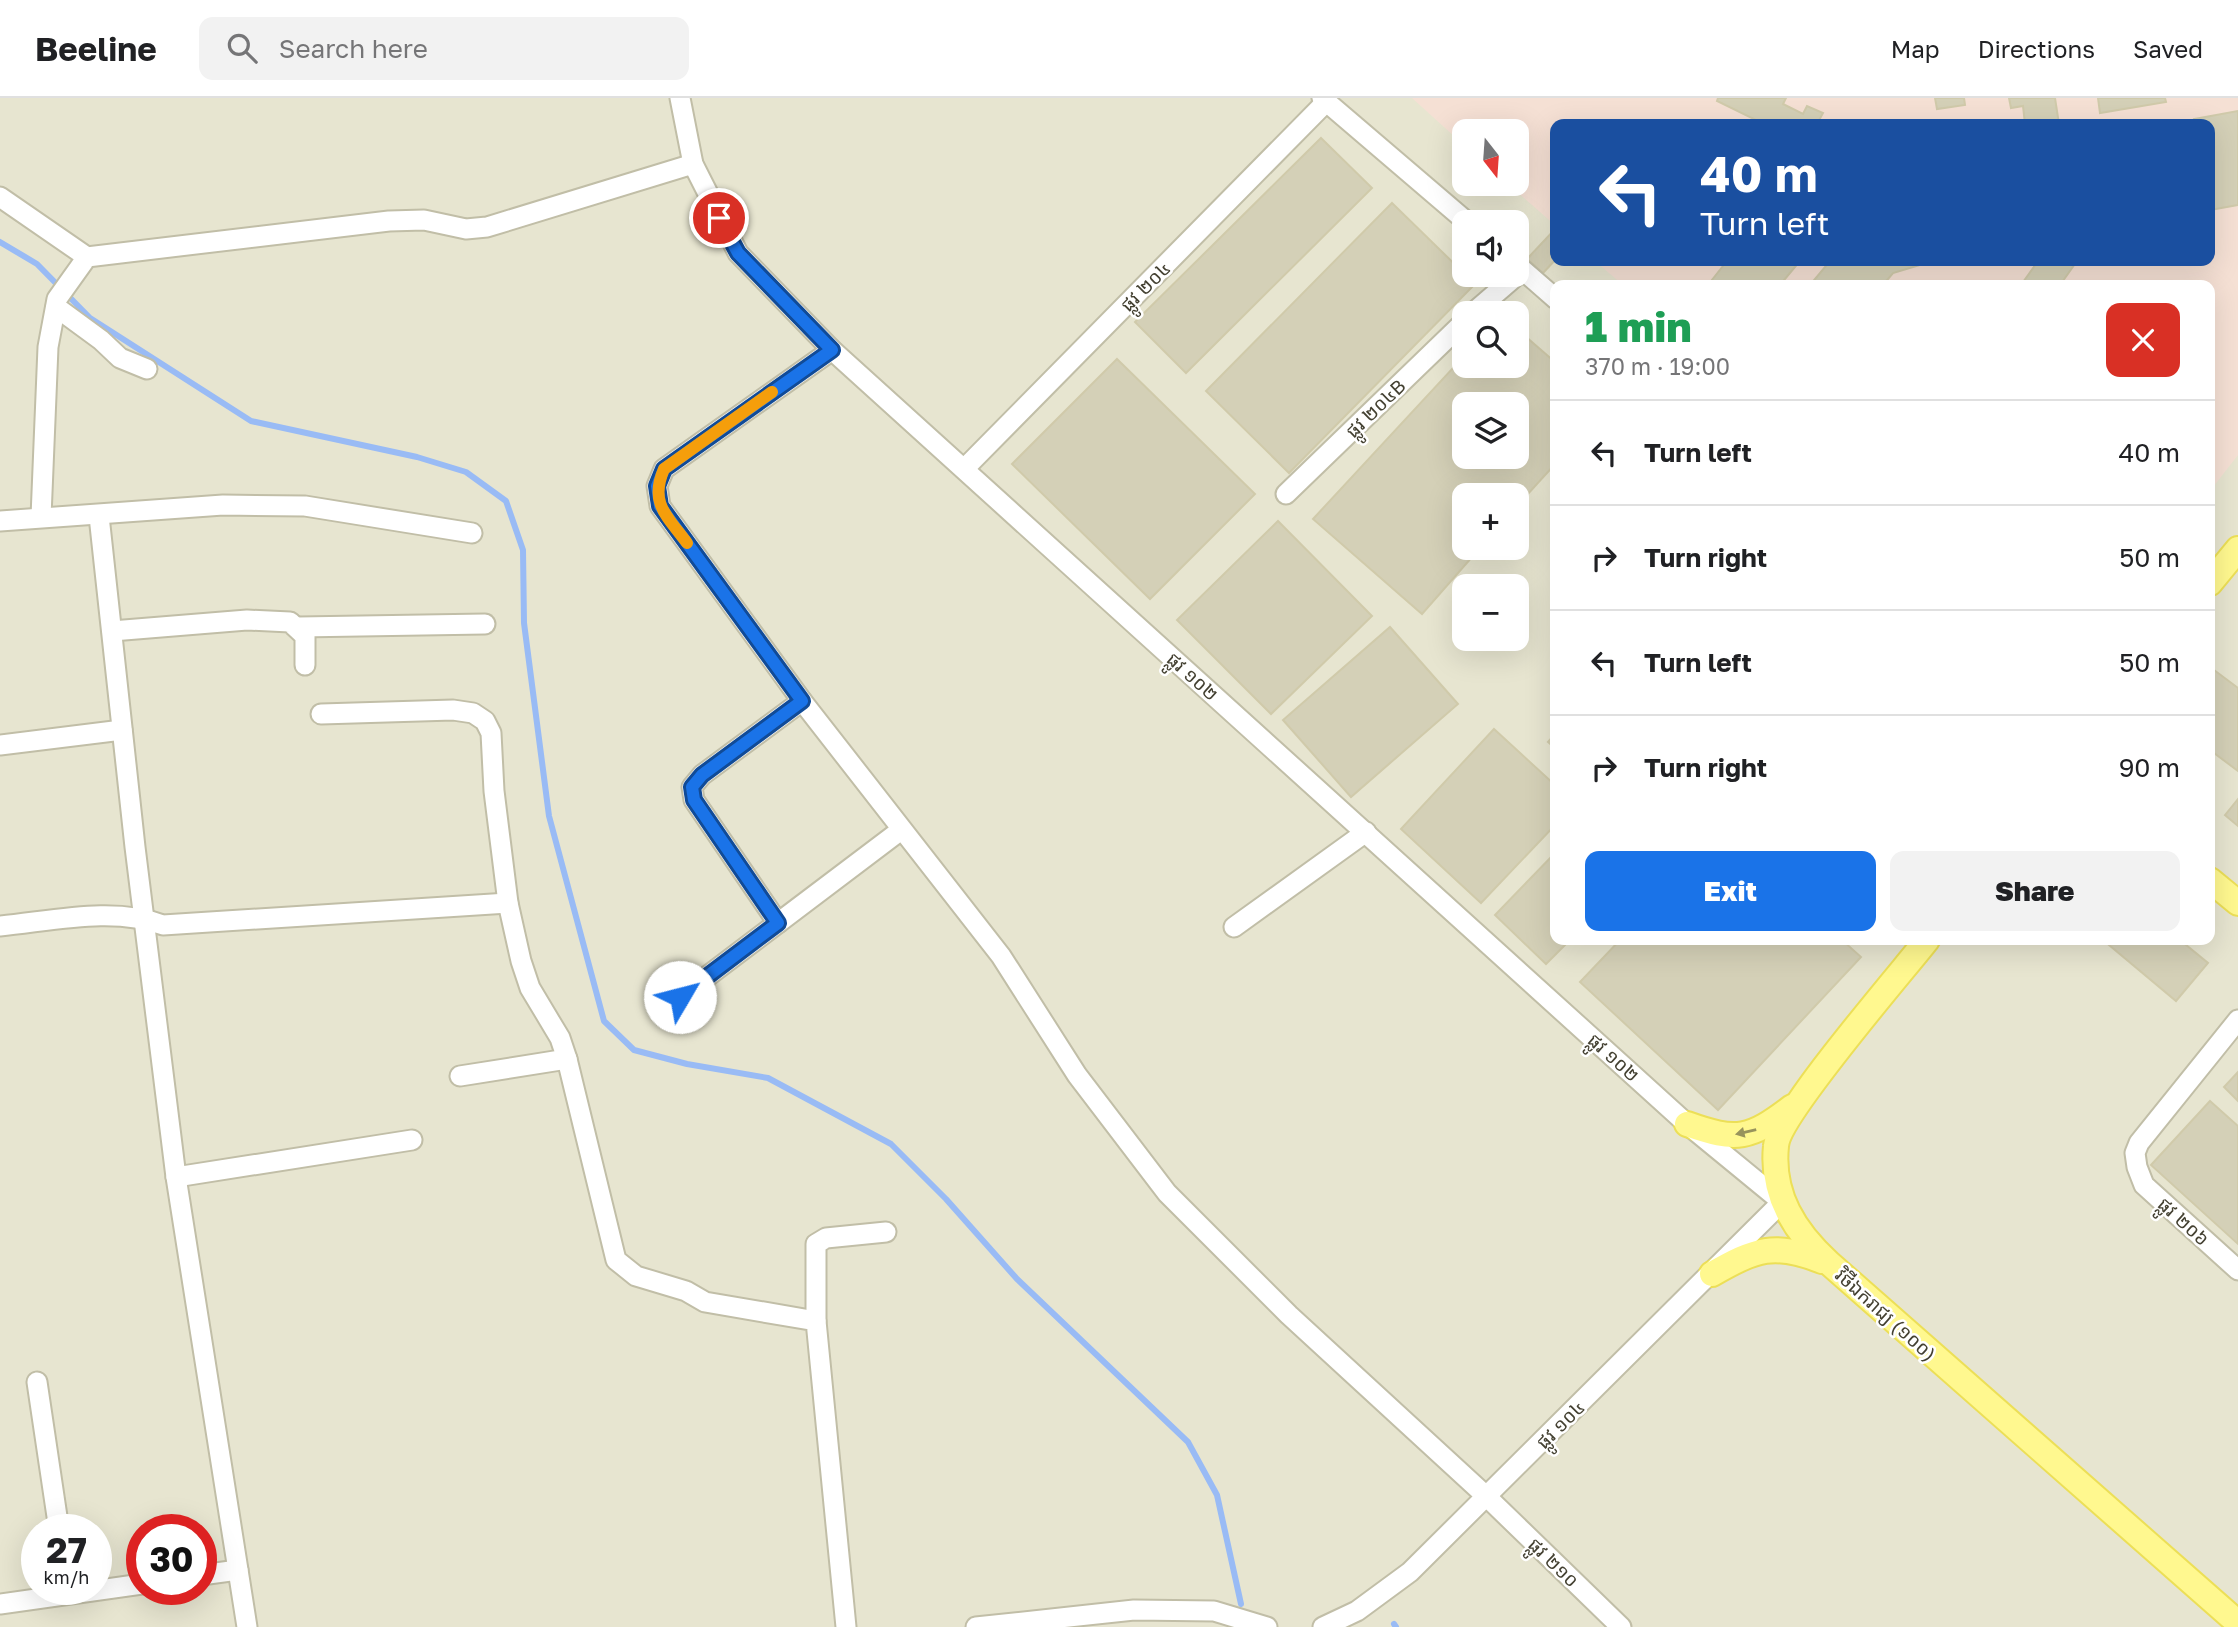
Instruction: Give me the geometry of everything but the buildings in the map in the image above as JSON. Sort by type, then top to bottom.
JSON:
[{"type":"main road","points":[[2215,577],[2238,549]]},
{"type":"main road","points":[[2215,884],[2238,904]]},
{"type":"main road","name":"វិថីឯករាជ្យ (១០០)","points":[[1923,945],[1798,1102],[1776,1143],[1776,1174],[1782,1202],[1809,1244],[1829,1263],[2238,1623]]},
{"type":"main road","points":[[1687,1124],[1720,1136],[1743,1135],[1766,1127],[1798,1102]]},
{"type":"main road","points":[[1712,1274],[1744,1255],[1770,1248],[1794,1250],[1829,1263]]},
{"type":"street","name":"ផ្លូវ ១០២","points":[[680,98],[693,164],[738,253],[832,350],[1687,1124],[1782,1202]]},
{"type":"street","points":[[1324,100],[1453,210]]},
{"type":"street","name":"ផ្លូវ ២០៤","points":[[964,469],[1324,100]]},
{"type":"street","points":[[0,197],[85,260],[389,221],[424,220],[466,229],[487,228],[693,164]]},
{"type":"street","points":[[41,517],[48,347],[56,303],[85,260]]},
{"type":"street","points":[[1529,279],[1550,294]]},
{"type":"street","points":[[1486,301],[1501,287]]},
{"type":"street","points":[[56,303],[120,359],[147,369]]},
{"type":"street","name":"ផ្លូវ ២០៤B","points":[[1286,494],[1452,334]]},
{"type":"street","name":"ផ្លូវ ២១០","points":[[832,350],[664,469],[657,486],[660,506],[802,701],[1001,956],[1077,1075],[1167,1193],[1289,1315],[1486,1496],[1621,1627]]},
{"type":"street","points":[[0,522],[223,505],[305,506],[472,533]]},
{"type":"street","points":[[99,516],[176,1177],[247,1627]]},
{"type":"street","points":[[112,631],[247,621],[290,622],[299,627],[305,636],[305,665]]},
{"type":"street","points":[[299,627],[485,624]]},
{"type":"street","points":[[778,923],[694,800],[692,787],[702,775],[802,701]]},
{"type":"street","points":[[321,715],[453,710],[473,713],[485,720],[491,733],[494,791],[508,903],[530,988],[560,1038],[567,1059],[616,1260],[626,1272],[686,1291],[705,1302],[816,1321]]},
{"type":"street","points":[[0,745],[122,730]]},
{"type":"street","points":[[680,997],[901,830]]},
{"type":"street","points":[[1234,927],[1366,832]]},
{"type":"street","points":[[0,926],[109,916],[144,918],[163,925],[508,903]]},
{"type":"street","name":"ផ្លូវ ២០៦","points":[[2238,1020],[2139,1143],[2135,1153],[2144,1185],[2238,1270]]},
{"type":"street","points":[[460,1076],[567,1059]]},
{"type":"street","points":[[176,1177],[412,1140]]},
{"type":"street","name":"ផ្លូវ ១០៤","points":[[1323,1627],[1357,1611],[1410,1572],[1782,1202]]},
{"type":"street","points":[[846,1627],[816,1321],[816,1244],[826,1238],[886,1232]]},
{"type":"street","points":[[37,1382],[57,1514]]},
{"type":"street","points":[[217,1573],[238,1570]]},
{"type":"street","points":[[0,1604],[21,1600]]},
{"type":"street","points":[[983,1627],[1147,1610],[1214,1611],[1267,1627]]},
{"type":"shaded area","points":[[0,98],[2238,98],[2238,1627],[0,1627]]},
{"type":"shaded area","points":[[1412,98],[2238,98],[2238,455],[2215,485],[2215,280],[1617,280],[1601,266],[2215,266],[2215,119],[1550,119],[1550,221],[1522,196],[1530,196],[1530,119],[1452,119],[1452,134]]},
{"type":"waterway","points":[[0,242],[37,264],[90,318],[251,421],[417,457],[466,472],[506,501],[523,550],[524,623],[549,816],[604,1021],[634,1050],[687,1064],[768,1078],[891,1144],[946,1199],[1017,1279],[1188,1442],[1217,1495],[1241,1604]]},
{"type":"slow traffic","points":[[687,543],[660,506],[657,486],[664,469],[772,392]]},
{"type":"route","points":[[680,997],[778,923],[694,800],[692,787],[702,775],[802,701],[660,506],[657,486],[664,469],[832,350],[738,253],[719,218]]}]
